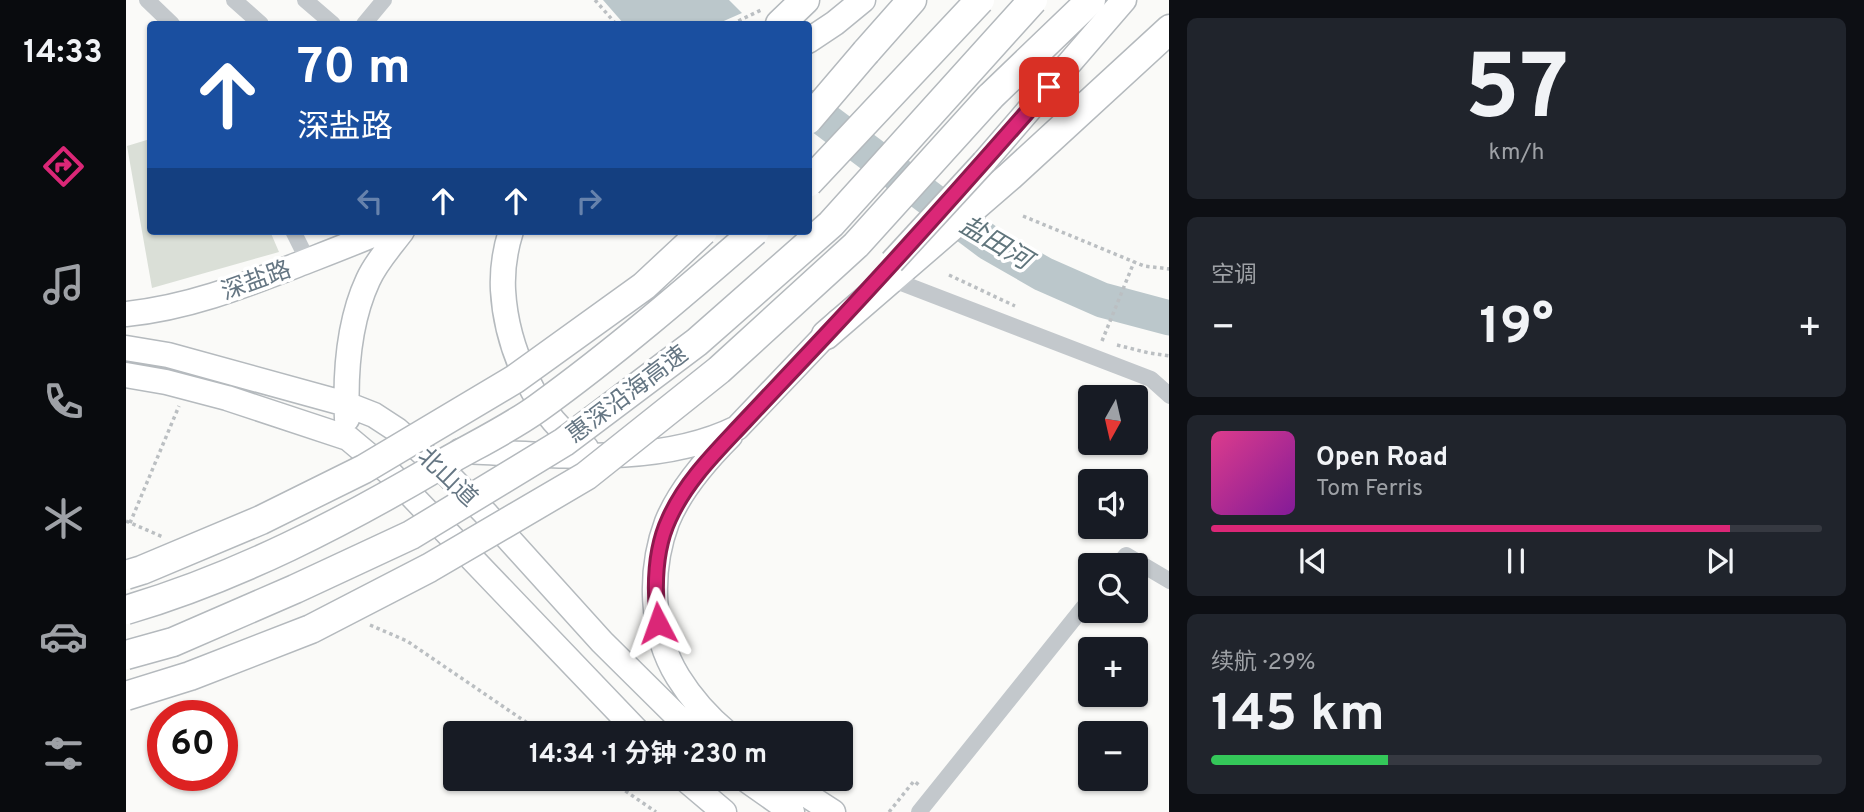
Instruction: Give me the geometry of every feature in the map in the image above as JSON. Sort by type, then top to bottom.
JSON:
[{"type":"highway","points":[[772,17],[805,0]]},
{"type":"highway","points":[[812,115],[912,0]]},
{"type":"highway","points":[[812,179],[980,0]]},
{"type":"highway","name":"惠深沿海高速","points":[[126,655],[173,642],[411,535],[564,442],[697,342],[831,224],[1033,0]]},
{"type":"highway","points":[[126,696],[190,676],[311,629],[429,568],[586,476],[719,370],[856,245],[990,97],[1091,0]]},
{"type":"highway","points":[[826,335],[889,271],[931,244],[1010,176],[1169,29]]},
{"type":"highway","points":[[126,575],[261,520],[364,470],[515,379],[644,286],[699,235]]},
{"type":"highway","name":"惠深沿海高速","points":[[126,610],[157,601],[277,554],[381,500],[536,409],[667,308],[750,235]]},
{"type":"main road","points":[[812,38],[863,0]]},
{"type":"main road","points":[[889,271],[1124,0]]},
{"type":"main road","name":"深盐路","points":[[126,314],[150,312],[210,297],[372,235]]},
{"type":"main road","points":[[399,235],[368,280],[358,309],[347,363],[348,438],[420,449],[603,455],[647,453],[687,446],[720,437],[737,428]]},
{"type":"main road","points":[[510,235],[505,252],[503,290],[509,327],[523,369],[545,410],[559,429],[573,440],[603,455]]},
{"type":"main road","points":[[715,721],[693,698],[677,675],[665,650],[658,623],[656,583],[661,543],[680,497],[713,453],[826,335]]},
{"type":"main road","name":"北山道","points":[[126,348],[168,355],[346,404],[374,415],[397,430],[420,449],[486,515],[601,642],[682,721]]},
{"type":"main road","name":"北山道","points":[[126,375],[227,398],[348,438],[391,474],[628,721]]},
{"type":"main road","points":[[699,791],[724,812]]},
{"type":"main road","points":[[761,791],[792,812]]},
{"type":"main road","points":[[801,791],[833,812]]},
{"type":"street","points":[[234,0],[258,21]]},
{"type":"street","points":[[305,0],[330,21]]},
{"type":"street","points":[[149,1],[169,21]]},
{"type":"street","points":[[365,21],[382,1]]},
{"type":"street","points":[[295,235],[308,261]]},
{"type":"street","points":[[889,271],[1151,379],[1169,396]]},
{"type":"street","points":[[1148,568],[1169,581]]},
{"type":"street","points":[[919,812],[1078,615]]},
{"type":"path","points":[[594,0],[613,21]]},
{"type":"path","points":[[749,21],[772,17]]},
{"type":"path","points":[[1023,216],[1144,266],[1169,269]]},
{"type":"path","points":[[1092,338],[1102,341],[1135,262]]},
{"type":"path","points":[[949,275],[1023,309]]},
{"type":"path","points":[[1114,344],[1169,356]]},
{"type":"path","points":[[130,523],[182,399]]},
{"type":"path","points":[[625,791],[656,812]]},
{"type":"path","points":[[889,812],[893,807]]},
{"type":"shaded area","points":[[603,0],[729,0],[742,13],[724,21],[621,21]]},
{"type":"shaded area","points":[[147,140],[147,235],[272,235],[279,252],[152,288],[127,146]]},
{"type":"waterway","name":"盐田河","points":[[812,110],[989,243],[1043,274],[1102,300],[1169,318]]},
{"type":"route","points":[[658,623],[655,596],[661,543],[668,521],[695,475],[984,162],[1049,87]]}]
